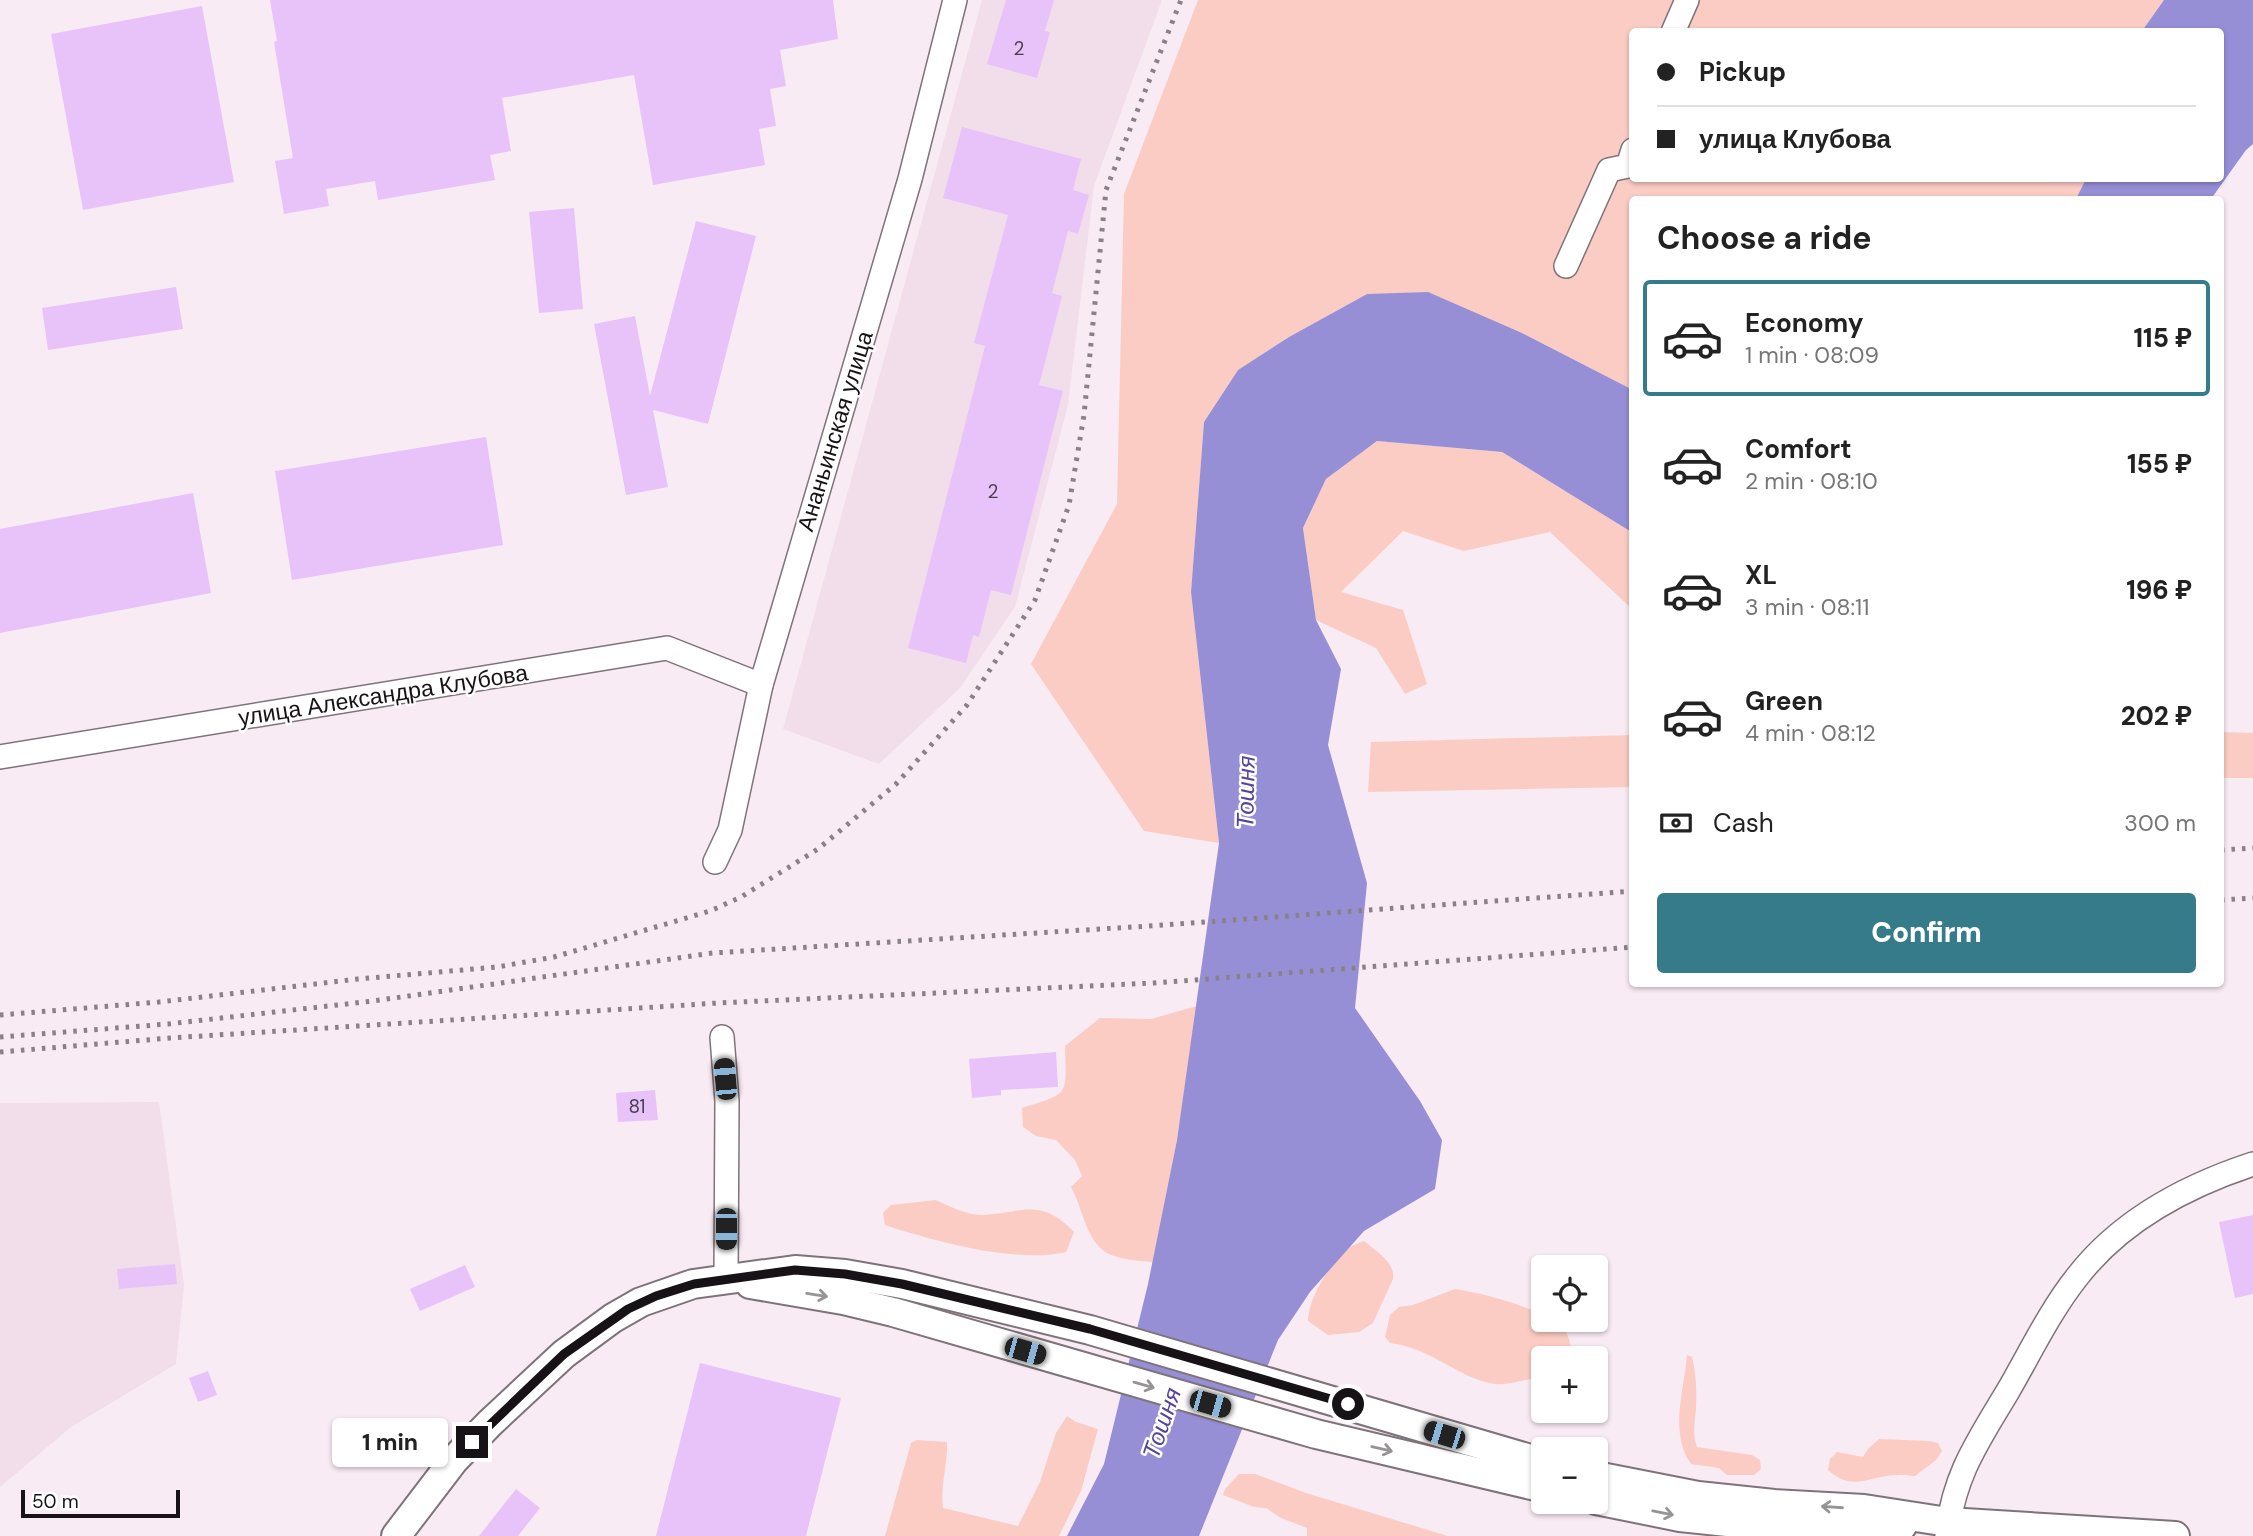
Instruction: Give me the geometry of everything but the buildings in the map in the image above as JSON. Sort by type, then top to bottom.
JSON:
[{"type":"main road","points":[[396,1536],[454,1460],[521,1393],[583,1339],[620,1313],[656,1296],[694,1284],[795,1270],[845,1274],[902,1284],[1090,1329],[1531,1460]]},
{"type":"main road","points":[[726,1280],[843,1300],[893,1312],[1316,1434],[1531,1485]]},
{"type":"main road","points":[[1608,1478],[1698,1496],[1864,1510],[1947,1529]]},
{"type":"main road","points":[[1608,1502],[1680,1517],[1844,1531],[1947,1529],[2175,1536]]},
{"type":"street","name":"Ананьинская улица","points":[[715,862],[730,830],[761,685],[910,179],[955,0]]},
{"type":"street","points":[[1675,28],[1687,0]]},
{"type":"street","points":[[1566,266],[1609,170],[1628,166],[1629,163]]},
{"type":"street","name":"улица Александра Клубова","points":[[0,757],[667,648],[761,685]]},
{"type":"street","points":[[722,1037],[727,1101],[726,1280]]},
{"type":"street","points":[[1947,1529],[1954,1491],[1968,1458],[2076,1277],[2107,1243],[2142,1215],[2185,1191],[2253,1164]]},
{"type":"shaded area","points":[[982,0],[1162,0],[1094,186],[1068,405],[1015,607],[960,688],[879,764],[783,729]]},
{"type":"shaded area","points":[[1198,0],[2164,0],[2144,28],[1629,28],[1629,182],[2085,182],[2078,196],[1629,196],[1629,388],[1522,333],[1367,294],[1289,337],[1238,370],[1204,422],[1191,592],[1219,843],[1144,831],[1031,664],[1117,504],[1124,194]]},
{"type":"shaded area","points":[[1377,441],[1502,452],[1629,531],[1629,606],[1550,532],[1464,551],[1403,531],[1341,592],[1403,610],[1427,684],[1405,694],[1376,648],[1316,620],[1303,528],[1326,479]]},
{"type":"shaded area","points":[[2224,732],[2253,733],[2253,778],[2224,778]]},
{"type":"shaded area","points":[[1629,735],[1629,787],[1368,792],[1371,742]]},
{"type":"shaded area","points":[[1197,1006],[1177,1140],[1153,1262],[1114,1256],[1097,1245],[1087,1227],[1071,1187],[1082,1176],[1075,1160],[1056,1140],[1036,1136],[1023,1127],[1022,1108],[1050,1099],[1062,1090],[1066,1075],[1065,1046],[1100,1018],[1151,1019]]},
{"type":"shaded area","points":[[159,1102],[184,1285],[176,1364],[71,1427],[0,1487],[0,1103]]},
{"type":"shaded area","points":[[936,1200],[977,1215],[1020,1210],[1041,1211],[1062,1221],[1074,1232],[1066,1252],[1024,1255],[950,1244],[885,1225],[883,1213],[891,1205]]},
{"type":"shaded area","points":[[1364,1241],[1388,1263],[1393,1279],[1373,1323],[1359,1332],[1328,1335],[1308,1321],[1312,1302],[1335,1262],[1348,1248]]},
{"type":"shaded area","points":[[1455,1289],[1489,1296],[1531,1310],[1531,1332],[1566,1332],[1570,1346],[1531,1346],[1531,1379],[1507,1384],[1482,1381],[1419,1351],[1390,1343],[1385,1337],[1390,1315],[1399,1307],[1413,1305]]},
{"type":"shaded area","points":[[1687,1355],[1692,1357],[1695,1376],[1694,1432],[1697,1447],[1752,1455],[1760,1460],[1761,1469],[1754,1475],[1727,1475],[1719,1468],[1691,1464],[1684,1452],[1679,1425]]},
{"type":"shaded area","points":[[1067,1416],[1098,1429],[1081,1491],[1059,1536],[885,1536],[911,1443],[917,1440],[947,1442],[943,1508],[1018,1526],[1040,1482],[1056,1433]]},
{"type":"shaded area","points":[[1879,1439],[1930,1441],[1938,1443],[1942,1451],[1936,1460],[1915,1476],[1888,1476],[1854,1482],[1837,1477],[1828,1470],[1830,1459],[1837,1452],[1863,1457]]},
{"type":"shaded area","points":[[1239,1474],[1255,1474],[1306,1493],[1448,1536],[1307,1536],[1307,1528],[1281,1518],[1266,1508],[1254,1507],[1223,1495]]},
{"type":"water","points":[[2164,0],[2253,0],[2253,144],[2224,181],[2224,28],[2144,28]]},
{"type":"water","points":[[2084,182],[2223,182],[2213,196],[2078,196]]},
{"type":"water","name":"Тошня","points":[[1428,292],[1522,333],[1629,388],[1629,531],[1502,452],[1377,441],[1326,479],[1303,528],[1316,620],[1341,669],[1328,745],[1367,883],[1355,1008],[1420,1101],[1442,1140],[1435,1189],[1364,1231],[1310,1292],[1278,1340],[1199,1536],[1067,1536],[1104,1464],[1148,1284],[1177,1140],[1219,843],[1191,592],[1204,422],[1238,370],[1289,337],[1367,294]]},
{"type":"railway","points":[[0,1015],[159,1002],[358,979],[497,967],[554,957],[710,911],[741,897],[818,849],[896,784],[967,705],[1035,600],[1069,505],[1084,415],[1106,190],[1181,0]]},
{"type":"railway","points":[[2224,850],[2253,848]]},
{"type":"railway","points":[[0,1037],[168,1024],[373,1001],[713,953],[1149,926],[1629,891]]},
{"type":"railway","points":[[2224,900],[2253,898]]},
{"type":"railway","points":[[0,1052],[170,1038],[718,1003],[1154,983],[1629,947]]},
{"type":"route","points":[[472,1442],[564,1354],[600,1327],[641,1302],[707,1281],[795,1270],[823,1271],[902,1284],[1090,1329],[1348,1404]]}]
